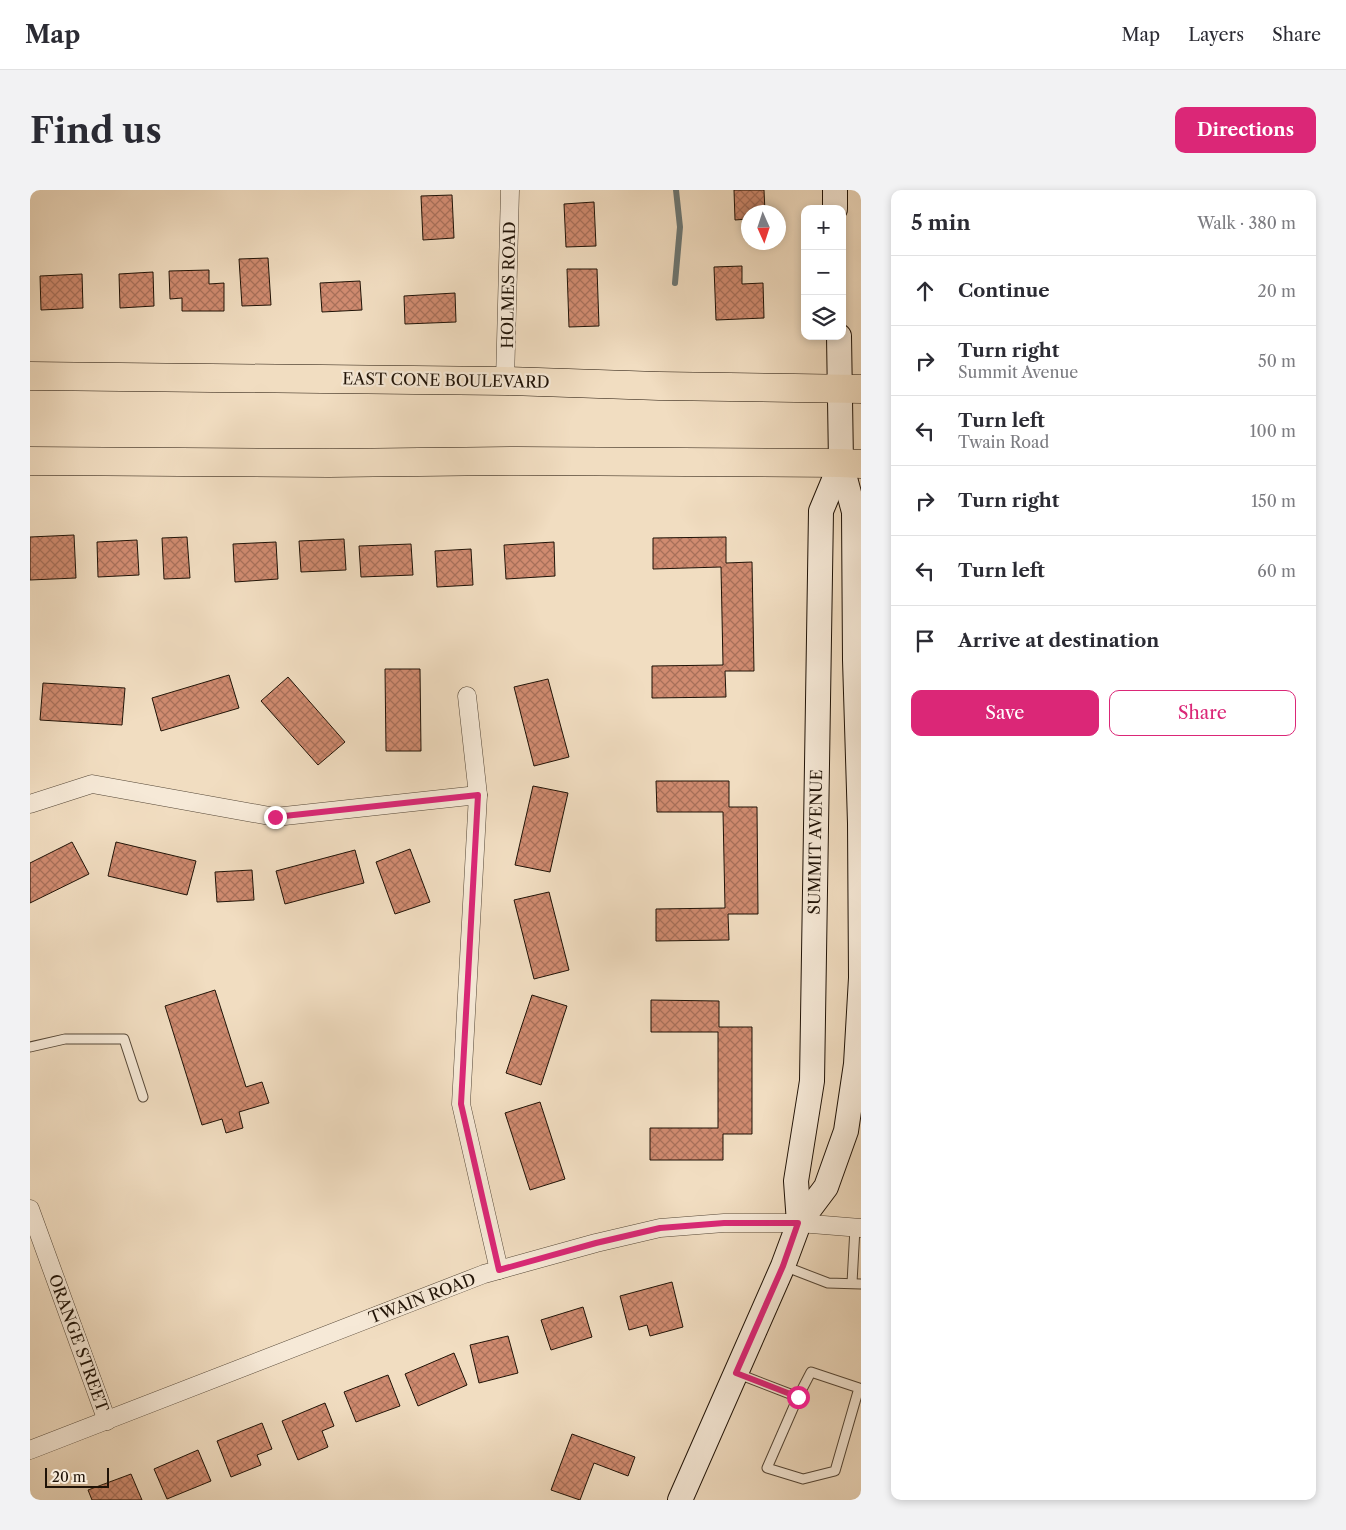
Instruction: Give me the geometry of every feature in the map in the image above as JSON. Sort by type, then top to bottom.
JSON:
[{"type":"main road","points":[[835,190],[835,205]]},
{"type":"main road","name":"SUMMIT AVENUE","points":[[680,1500],[783,1266],[798,1223],[826,1187],[846,1131],[856,1064],[861,978],[854,512],[851,463],[851,389],[840,340]]},
{"type":"main road","name":"EAST CONE BOULEVARD","points":[[30,376],[506,381],[851,389]]},
{"type":"main road","points":[[30,461],[329,464],[518,461],[851,463]]},
{"type":"main road","name":"SUMMIT AVENUE","points":[[798,1223],[796,1181],[812,1081],[820,511],[851,463]]},
{"type":"street","name":"HOLMES ROAD","points":[[506,381],[510,190]]},
{"type":"street","points":[[467,696],[478,795],[461,1104],[499,1270]]},
{"type":"street","points":[[30,804],[92,784],[275,817],[478,795]]},
{"type":"street","name":"ORANGE STREET","points":[[30,1209],[107,1421]]},
{"type":"street","name":"TWAIN ROAD","points":[[30,1450],[484,1274],[596,1243],[660,1228],[724,1223],[798,1223],[858,1228]]},
{"type":"lane","points":[[30,1046],[65,1039],[124,1039],[143,1097]]},
{"type":"lane","points":[[783,1266],[828,1283],[857,1284],[858,1228]]},
{"type":"lane","points":[[811,1372],[859,1388],[835,1471],[803,1479],[766,1468],[798,1397],[811,1372]]},
{"type":"lane","points":[[736,1373],[798,1397]]},
{"type":"building","points":[[734,190],[764,190],[765,205],[741,205],[741,220],[735,220]]},
{"type":"building","points":[[452,195],[454,238],[423,240],[421,196]]},
{"type":"building","points":[[594,202],[596,246],[566,247],[564,204]]},
{"type":"building","points":[[268,258],[271,305],[242,306],[239,259]]},
{"type":"building","points":[[742,266],[742,284],[763,283],[764,318],[716,320],[714,267]]},
{"type":"building","points":[[567,269],[597,269],[599,326],[569,327]]},
{"type":"building","points":[[209,270],[209,284],[224,283],[224,311],[182,311],[182,298],[170,299],[169,271]]},
{"type":"building","points":[[153,272],[154,306],[120,308],[119,274]]},
{"type":"building","points":[[82,274],[83,308],[41,310],[40,276]]},
{"type":"building","points":[[360,281],[362,310],[322,312],[320,283]]},
{"type":"building","points":[[455,293],[456,322],[405,324],[404,296]]},
{"type":"building","points":[[74,535],[76,578],[30,580],[30,537]]},
{"type":"building","points":[[187,537],[190,578],[164,579],[162,538]]},
{"type":"building","points":[[726,537],[726,563],[752,562],[754,671],[725,671],[726,697],[652,698],[652,666],[723,665],[721,567],[653,569],[653,538]]},
{"type":"building","points":[[344,539],[346,570],[301,572],[299,541]]},
{"type":"building","points":[[137,540],[139,575],[98,577],[97,542]]},
{"type":"building","points":[[276,542],[278,579],[235,582],[233,544]]},
{"type":"building","points":[[554,542],[555,576],[506,579],[504,545]]},
{"type":"building","points":[[411,544],[413,575],[361,577],[359,546]]},
{"type":"building","points":[[471,549],[473,585],[437,587],[435,551]]},
{"type":"building","points":[[385,669],[420,669],[421,751],[386,751]]},
{"type":"building","points":[[229,675],[239,708],[161,731],[152,698]]},
{"type":"building","points":[[288,677],[345,742],[318,765],[261,701]]},
{"type":"building","points":[[548,679],[569,757],[534,766],[514,687]]},
{"type":"building","points":[[43,683],[125,688],[122,725],[40,720]]},
{"type":"building","points":[[656,781],[729,781],[729,807],[757,807],[758,914],[728,914],[729,940],[656,941],[656,909],[725,908],[723,812],[657,812]]},
{"type":"building","points":[[533,786],[568,793],[550,872],[515,865]]},
{"type":"building","points":[[72,842],[89,874],[30,903],[30,863]]},
{"type":"building","points":[[116,842],[196,861],[187,895],[108,876]]},
{"type":"building","points":[[410,849],[430,902],[395,914],[376,862]]},
{"type":"building","points":[[355,850],[364,883],[285,904],[276,871]]},
{"type":"building","points":[[252,870],[254,900],[217,902],[215,872]]},
{"type":"building","points":[[549,892],[569,970],[534,979],[514,900]]},
{"type":"building","points":[[215,990],[246,1087],[262,1082],[269,1103],[239,1112],[243,1128],[226,1133],[222,1119],[202,1125],[165,1006]]},
{"type":"building","points":[[532,995],[567,1006],[541,1085],[506,1073]]},
{"type":"building","points":[[651,1000],[719,1001],[719,1027],[752,1027],[752,1134],[723,1134],[723,1160],[650,1160],[650,1128],[718,1128],[718,1032],[651,1032]]},
{"type":"building","points":[[540,1102],[565,1179],[530,1190],[505,1113]]},
{"type":"building","points":[[672,1282],[683,1327],[650,1336],[647,1325],[629,1330],[620,1296]]},
{"type":"building","points":[[583,1307],[592,1337],[551,1350],[541,1320]]},
{"type":"building","points":[[508,1336],[518,1373],[479,1383],[470,1345]]},
{"type":"building","points":[[454,1353],[467,1385],[418,1406],[405,1374]]},
{"type":"building","points":[[388,1375],[400,1406],[356,1422],[344,1392]]},
{"type":"building","points":[[325,1403],[334,1426],[322,1431],[328,1447],[298,1460],[282,1421]]},
{"type":"building","points":[[262,1423],[272,1449],[257,1455],[261,1465],[231,1477],[217,1441]]},
{"type":"building","points":[[572,1434],[635,1457],[628,1476],[594,1463],[580,1500],[551,1490]]},
{"type":"building","points":[[198,1450],[211,1481],[167,1499],[154,1469]]},
{"type":"building","points":[[131,1474],[142,1500],[92,1500],[88,1490]]},
{"type":"waterway","points":[[675,283],[680,227],[676,190]]},
{"type":"route","points":[[275,817],[478,795],[461,1104],[499,1270],[596,1243],[660,1228],[724,1223],[798,1223],[783,1266],[736,1373],[798,1397]]}]
